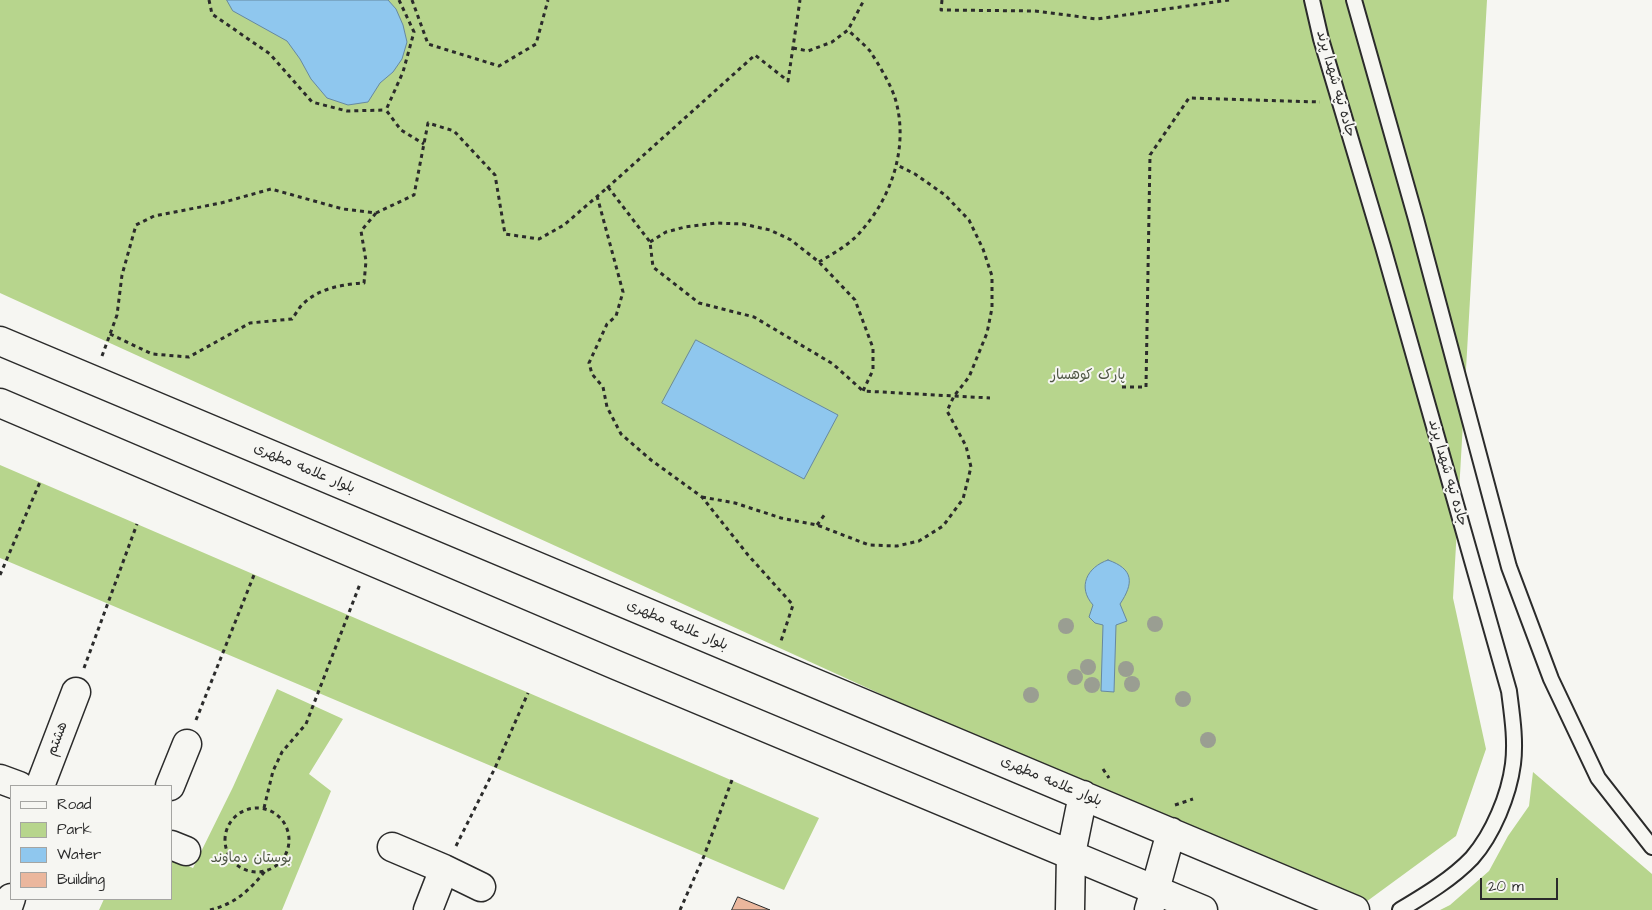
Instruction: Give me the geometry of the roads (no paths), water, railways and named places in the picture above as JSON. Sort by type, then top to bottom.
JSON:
[{"type":"main road","name":"بلوار علامه مطهری","points":[[0,341],[1355,910]]},
{"type":"main road","points":[[0,403],[616,665],[1071,854],[1152,900],[1203,910]]},
{"type":"main road","name":"هشتم","points":[[40,785],[76,692]]},
{"type":"main road","points":[[170,785],[187,744]]},
{"type":"main road","points":[[0,779],[17,785]]},
{"type":"main road","points":[[1070,910],[1071,854],[1083,795]]},
{"type":"main road","points":[[1152,900],[1172,832]]},
{"type":"main road","points":[[392,847],[481,887]]},
{"type":"main road","points":[[428,910],[444,869]]},
{"type":"lane","name":"جاده تپه شهدا پرند","points":[[1312,0],[1321,39],[1507,682],[1514,731],[1512,765],[1503,801],[1490,833],[1472,858],[1454,875],[1400,910]]},
{"type":"lane","points":[[1354,0],[1421,238],[1509,567],[1551,679],[1598,778],[1652,847]]},
{"type":"water","points":[[227,0],[388,0],[396,9],[403,25],[407,42],[402,59],[393,72],[380,83],[368,102],[348,105],[327,98],[311,79],[287,41],[233,11]]},
{"type":"water","points":[[696,340],[838,415],[804,479],[662,403]]},
{"type":"water","points":[[1108,560],[1123,568],[1129,577],[1128,590],[1120,604],[1127,621],[1116,625],[1114,692],[1101,691],[1103,625],[1095,623],[1089,617],[1093,605],[1088,598],[1085,585],[1087,578],[1095,567]]},
{"type":"park label","name":"پارک کوهسار","points":[[1088,376]]},
{"type":"park label","name":"بوستان دماوند","points":[[251,859]]}]
